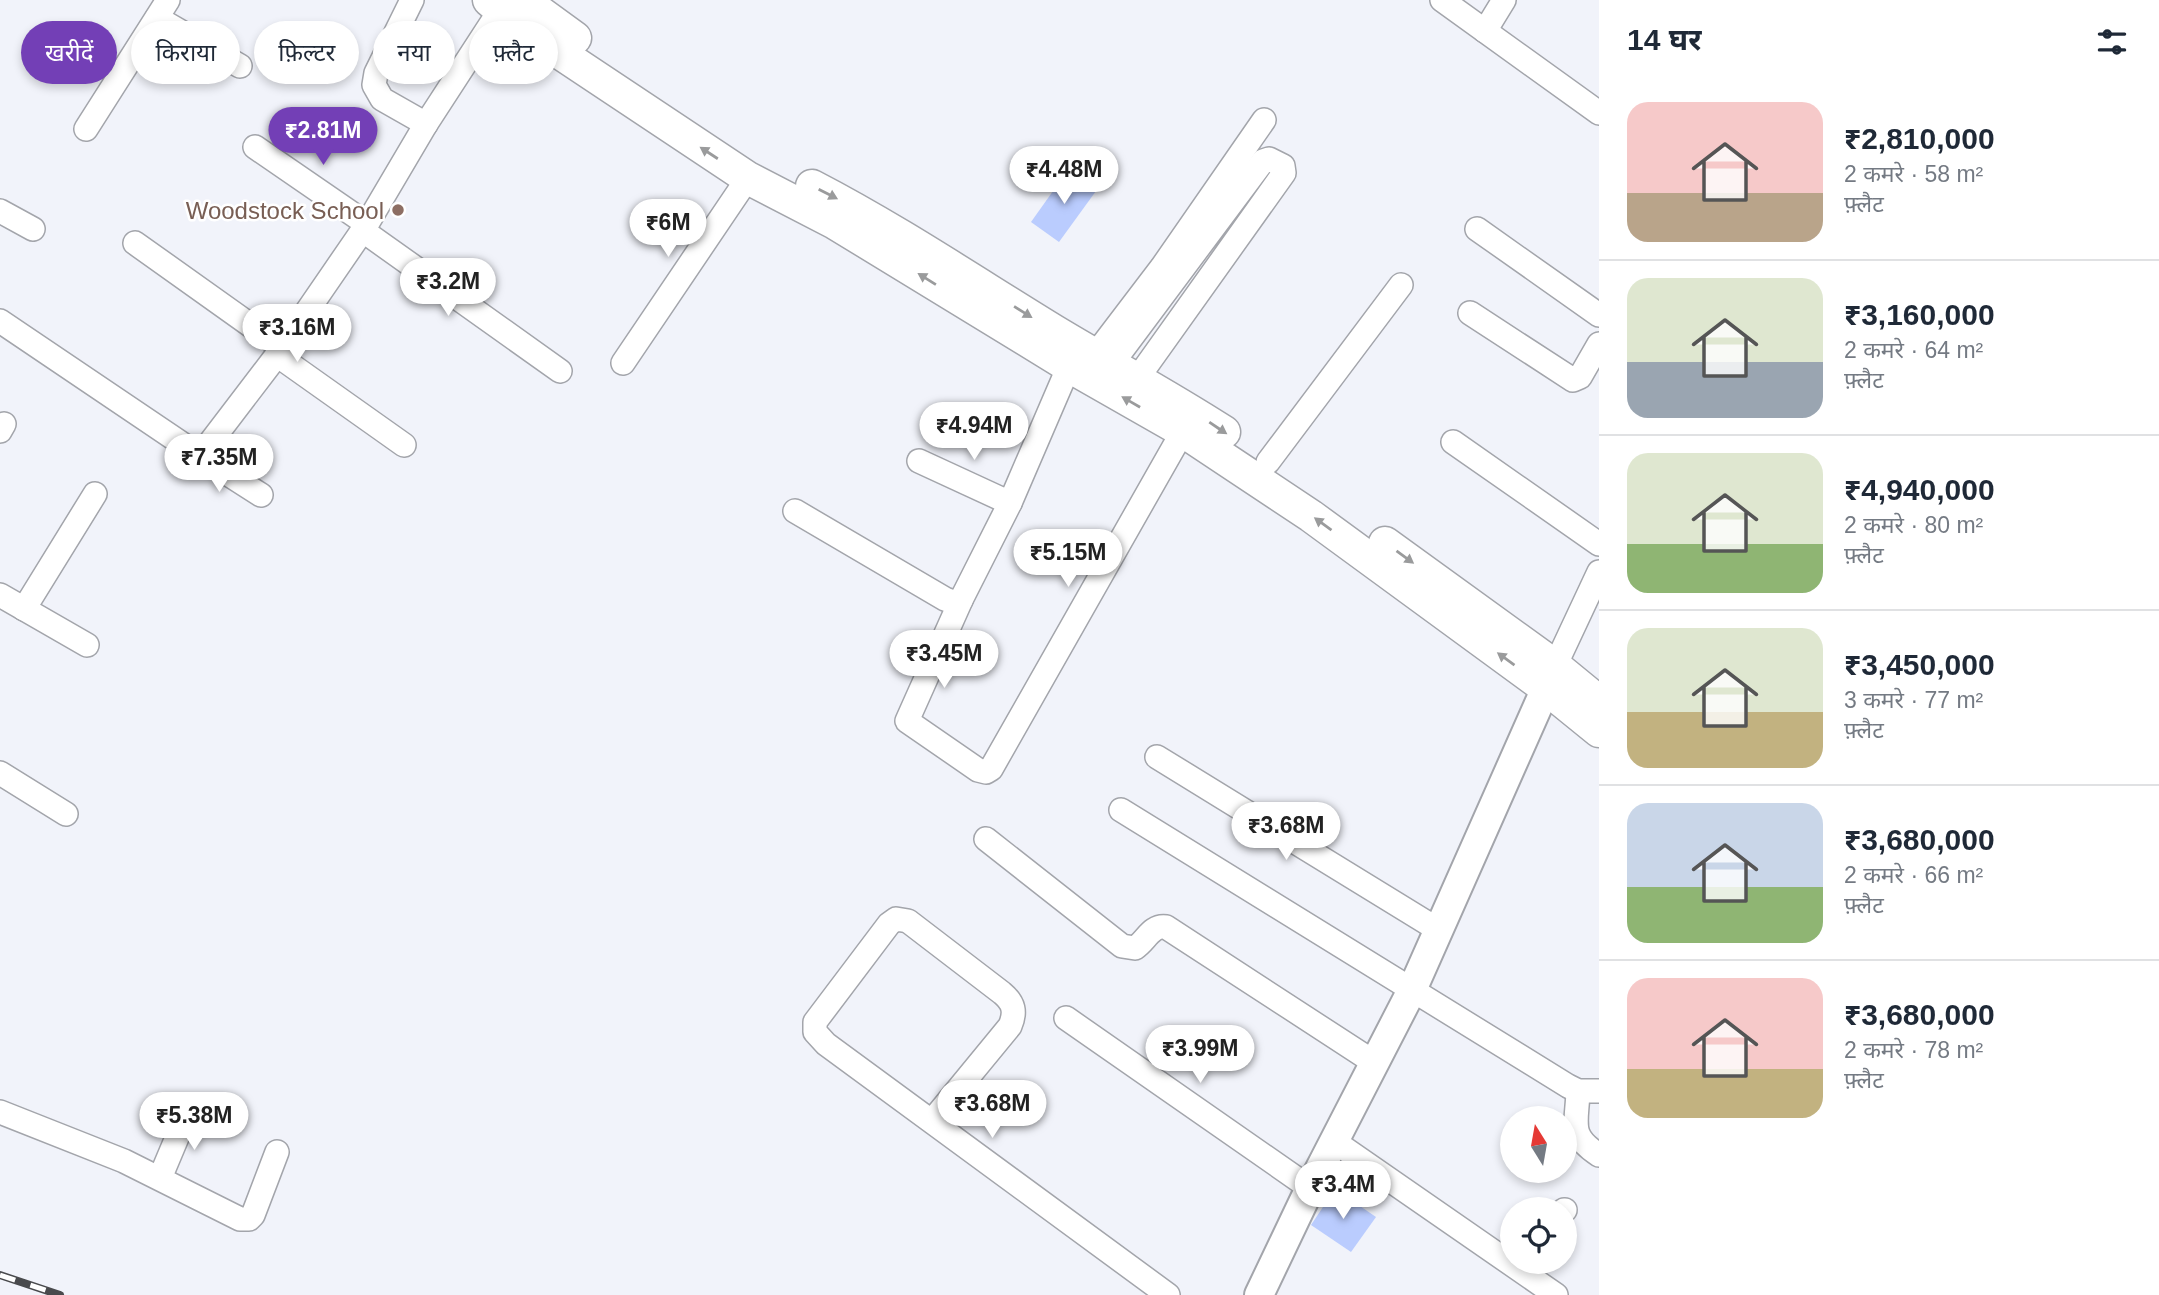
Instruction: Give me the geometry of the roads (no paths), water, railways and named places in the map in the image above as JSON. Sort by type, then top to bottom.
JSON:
[{"type":"highway","points":[[518,8],[748,177],[1185,406],[1325,499],[1550,677],[1599,731]]},
{"type":"highway","points":[[518,8],[760,159],[854,208],[1099,362],[1183,431],[1550,677],[1599,702]]},
{"type":"main road","points":[[1259,1295],[1310,1188],[1412,990],[1550,677]]},
{"type":"street","points":[[412,0],[376,73],[374,85],[382,99],[426,124]]},
{"type":"street","points":[[1442,0],[1599,113]]},
{"type":"street","points":[[1485,31],[1504,0]]},
{"type":"street","points":[[200,456],[279,351],[364,227],[426,124],[518,8]]},
{"type":"street","points":[[86,129],[162,9],[178,21]]},
{"type":"street","points":[[1183,431],[991,769],[986,772],[978,770],[907,721],[961,600],[1010,503],[1162,267],[1264,120]]},
{"type":"street","points":[[255,147],[560,370]]},
{"type":"street","points":[[1269,159],[1283,166],[1284,173],[1099,362],[1263,162],[1269,159]]},
{"type":"street","points":[[623,363],[748,177]]},
{"type":"street","points":[[0,211],[33,229]]},
{"type":"street","points":[[1477,229],[1599,315]]},
{"type":"street","points":[[135,243],[404,445]]},
{"type":"street","points":[[1268,461],[1401,285]]},
{"type":"street","points":[[1470,313],[1573,380],[1580,377],[1599,344]]},
{"type":"street","points":[[0,321],[196,456],[261,495]]},
{"type":"street","points":[[1453,442],[1599,544]]},
{"type":"street","points":[[919,461],[1010,503]]},
{"type":"street","points":[[24,609],[95,494]]},
{"type":"street","points":[[795,511],[945,599],[953,602],[961,600]]},
{"type":"street","points":[[1550,677],[1599,572]]},
{"type":"street","points":[[0,595],[87,645]]},
{"type":"street","points":[[1157,757],[1437,929]]},
{"type":"street","points":[[0,774],[66,814]]},
{"type":"street","points":[[1121,810],[1412,990],[1589,1091],[1577,1135],[1599,1155]]},
{"type":"street","points":[[986,839],[1122,946],[1135,948],[1154,929],[1165,927],[1375,1063]]},
{"type":"street","points":[[932,1121],[1010,1026],[1014,1011],[1008,998],[908,920],[896,919],[889,923],[815,1022],[814,1032],[826,1044],[1168,1295]]},
{"type":"street","points":[[1066,1018],[1310,1188]]},
{"type":"street","points":[[160,1178],[189,1109]]},
{"type":"street","points":[[0,1112],[124,1161],[240,1219],[249,1219],[253,1215],[278,1152]]},
{"type":"street","points":[[1335,1142],[1500,1251]]},
{"type":"street","points":[[1531,1274],[1556,1295]]},
{"type":"railway","points":[[0,1275],[60,1295]]},
{"type":"place","name":"Woodstock School","points":[[398,210]]}]
